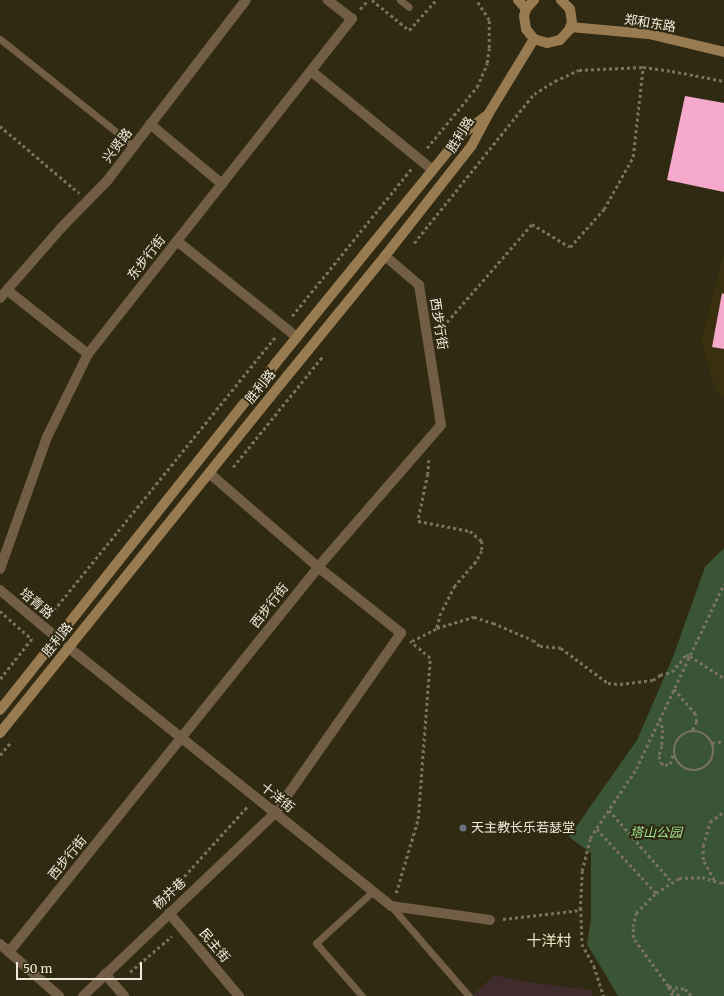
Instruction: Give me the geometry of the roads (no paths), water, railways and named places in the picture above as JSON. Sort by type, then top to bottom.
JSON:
[{"type":"main road","points":[[518,0],[526,9]]},
{"type":"main road","points":[[534,0],[526,9],[524,16],[526,29],[534,39],[547,43],[554,42],[566,35],[570,27],[572,16],[570,9],[561,0]]},
{"type":"main road","name":"郑和东路","points":[[570,27],[649,34],[724,52]]},
{"type":"main road","points":[[489,113],[534,39]]},
{"type":"main road","name":"胜利路","points":[[0,710],[56,637],[461,135],[489,113]]},
{"type":"main road","name":"胜利路","points":[[0,733],[385,256],[472,145],[489,113]]},
{"type":"street","name":"兴贤路","points":[[0,298],[107,181],[246,0]]},
{"type":"street","name":"东步行街","points":[[0,569],[47,436],[88,354],[352,19],[328,0]]},
{"type":"street","points":[[311,71],[433,170]]},
{"type":"street","points":[[150,124],[222,184]]},
{"type":"street","points":[[177,241],[297,337]]},
{"type":"street","name":"西步行街","points":[[9,952],[318,567],[441,425],[419,285],[385,256]]},
{"type":"street","points":[[7,290],[88,354]]},
{"type":"street","points":[[209,473],[318,567]]},
{"type":"street","name":"杨井巷","points":[[83,996],[275,813],[401,634],[318,567]]},
{"type":"street","name":"培青路","points":[[0,590],[56,637]]},
{"type":"street","name":"十洋街","points":[[68,648],[391,906]]},
{"type":"street","points":[[391,906],[490,920]]},
{"type":"street","name":"民主街","points":[[169,913],[239,996]]},
{"type":"street","points":[[0,944],[59,996]]},
{"type":"street","points":[[105,974],[124,996]]},
{"type":"lane","points":[[400,0],[409,7]]},
{"type":"lane","points":[[0,39],[134,146]]},
{"type":"lane","points":[[362,996],[316,943],[373,891]]},
{"type":"lane","points":[[391,906],[469,996]]},
{"type":"place","name":"天主教长乐若瑟堂","points":[[463,828]]},
{"type":"district","name":"十洋村","points":[[549,941]]},
{"type":"park label","name":"塔山公园","points":[[656,833]]}]
